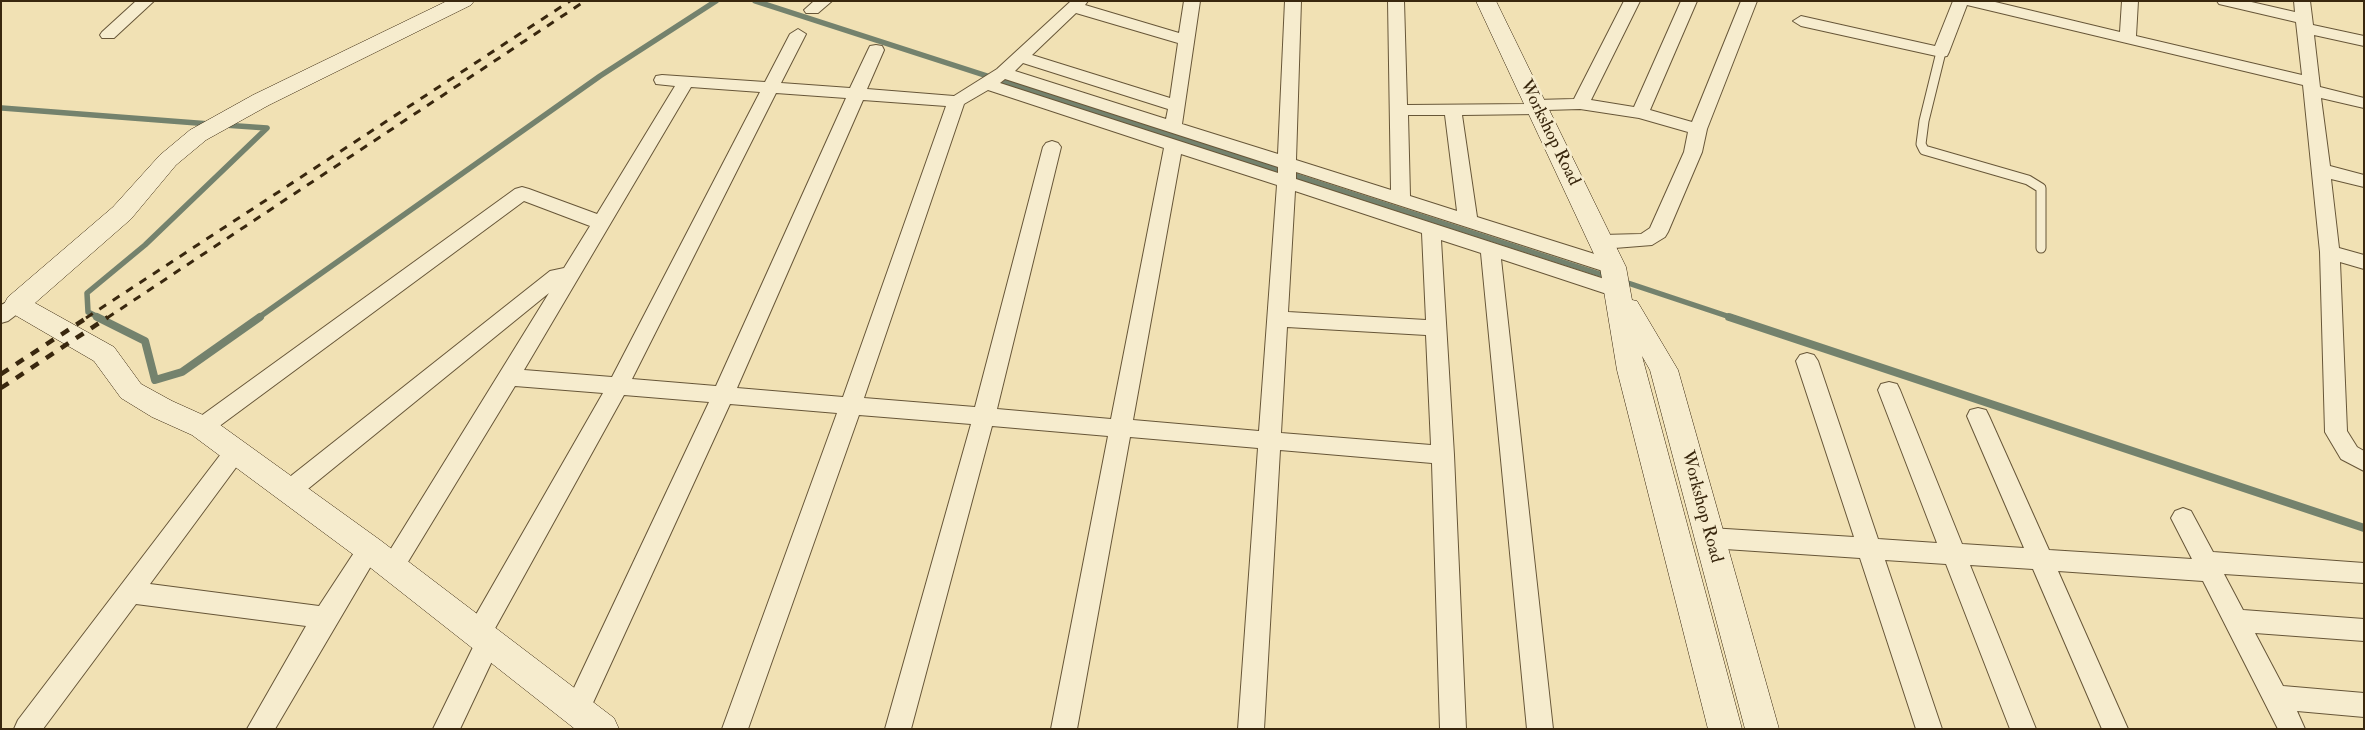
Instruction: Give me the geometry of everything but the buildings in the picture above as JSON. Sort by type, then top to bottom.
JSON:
[{"type":"street","points":[[108,35],[146,1]]},
{"type":"street","points":[[464,1],[230,117],[198,135],[168,160],[122,213],[9,310],[104,354],[131,391],[162,410],[202,427],[290,490],[602,729]]},
{"type":"street","points":[[1064,729],[1174,137],[1192,1]]},
{"type":"street","points":[[1251,729],[1287,173],[1293,1]]},
{"type":"street","points":[[1396,1],[1401,200]]},
{"type":"street","name":"Workshop Road","points":[[1486,1],[1602,242],[1617,283],[1664,370],[1762,729]]},
{"type":"street","points":[[1580,104],[1632,1]]},
{"type":"street","points":[[1640,113],[1689,1]]},
{"type":"street","points":[[1602,242],[1645,240],[1658,232],[1693,152],[1698,129],[1749,1]]},
{"type":"street","points":[[1801,21],[1941,52],[1961,1]]},
{"type":"street","points":[[1970,1],[2311,86],[2364,103]]},
{"type":"street","points":[[2128,39],[2130,1]]},
{"type":"street","points":[[2225,1],[2303,16],[2364,41]]},
{"type":"street","points":[[662,80],[956,100],[968,96],[995,79],[1021,58],[1076,4],[1186,41]]},
{"type":"street","points":[[2303,16],[2330,252],[2336,432],[2348,453],[2364,462]]},
{"type":"street","points":[[446,729],[483,638],[618,386],[798,34]]},
{"type":"street","points":[[577,709],[723,395],[876,50]]},
{"type":"street","points":[[1021,58],[1177,106]]},
{"type":"street","points":[[995,79],[1287,173],[1431,229],[1490,248],[1617,283]]},
{"type":"street","points":[[391,568],[509,377],[686,82]]},
{"type":"street","points":[[735,729],[851,405],[956,100]]},
{"type":"street","points":[[1399,110],[1453,110],[1580,104],[1640,113],[1698,129]]},
{"type":"street","points":[[1453,110],[1468,221]]},
{"type":"street","points":[[898,729],[984,416],[1052,147]]},
{"type":"street","points":[[2320,170],[2364,181]]},
{"type":"street","points":[[1287,173],[1401,200],[1468,221],[1617,283]]},
{"type":"street","points":[[202,427],[522,193],[601,223]]},
{"type":"street","points":[[1431,229],[1443,455],[1454,729]]},
{"type":"street","points":[[1490,248],[1540,729]]},
{"type":"street","points":[[2330,252],[2364,262]]},
{"type":"street","points":[[290,490],[557,276],[571,274]]},
{"type":"street","name":"Workshop Road","points":[[1617,283],[1631,370],[1726,729]]},
{"type":"street","points":[[1278,319],[1436,328]]},
{"type":"street","points":[[1807,361],[1929,729]]},
{"type":"street","points":[[509,377],[1443,455]]},
{"type":"street","points":[[1889,390],[2023,729]]},
{"type":"street","points":[[1978,416],[2115,729]]},
{"type":"street","points":[[27,729],[235,452]]},
{"type":"street","points":[[2183,518],[2292,729]]},
{"type":"street","points":[[1710,538],[2041,560],[2364,573]]},
{"type":"street","points":[[260,729],[325,618],[369,549]]},
{"type":"street","points":[[129,592],[325,618]]},
{"type":"street","points":[[2236,620],[2364,630]]},
{"type":"street","points":[[2275,697],[2364,705]]},
{"type":"lane","points":[[1941,52],[1924,121],[1921,144],[1924,150],[2028,180],[2041,188],[2041,248]]},
{"type":"waterway","points":[[258,318],[600,76],[716,1]]},
{"type":"waterway","points":[[755,1],[1609,277]]},
{"type":"waterway","points":[[2,108],[210,124]]},
{"type":"waterway","points":[[100,318],[88,312],[87,293],[145,245],[267,128],[224,125]]},
{"type":"waterway","points":[[1622,281],[1733,318]]},
{"type":"waterway","points":[[97,317],[145,341],[155,380],[182,372],[260,317]]},
{"type":"waterway","points":[[1729,317],[2364,528]]},
{"type":"railway","points":[[86,318],[570,1]]},
{"type":"railway","points":[[107,318],[585,1]]},
{"type":"railway","points":[[1,374],[88,317]]},
{"type":"railway","points":[[1,388],[108,317]]}]
